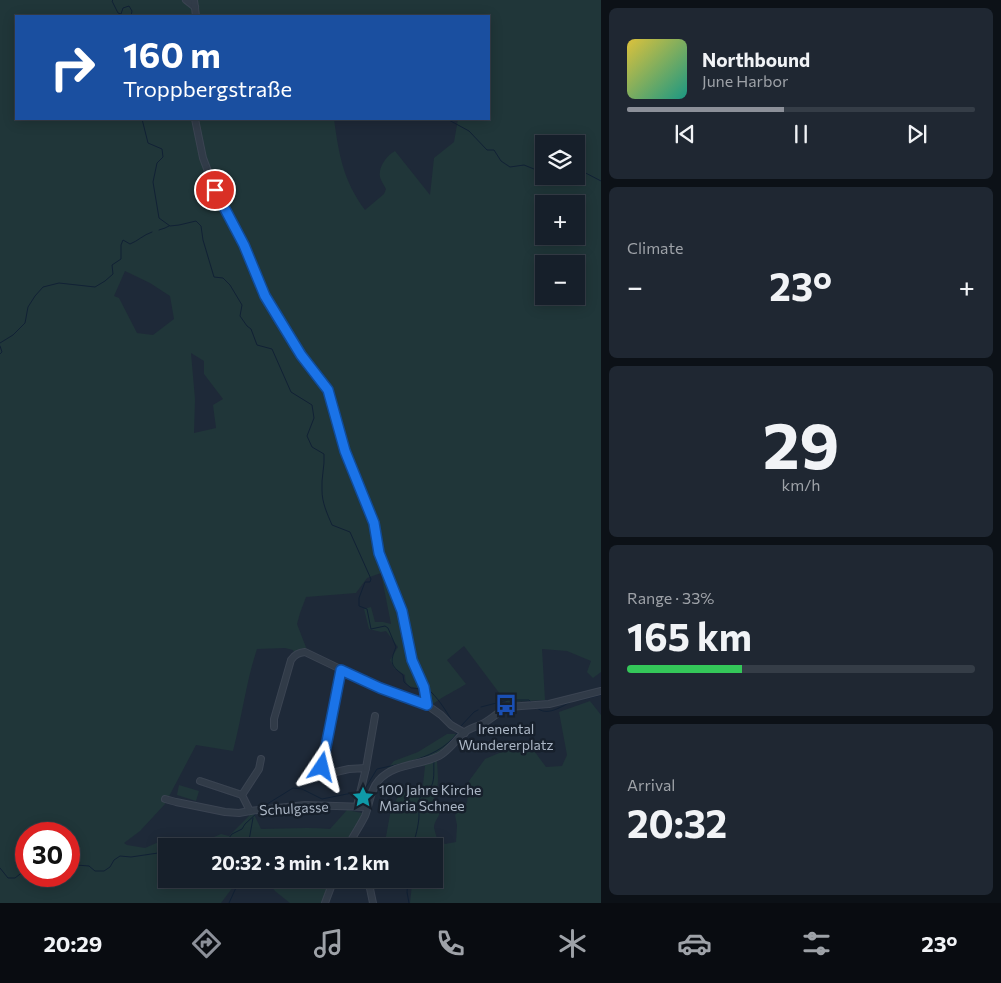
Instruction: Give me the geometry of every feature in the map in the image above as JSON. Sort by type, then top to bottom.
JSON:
[{"type":"street","points":[[186,0],[195,4]]},
{"type":"street","points":[[195,120],[203,158],[215,190],[244,245],[265,296],[301,355],[328,390],[345,451],[374,523],[379,553],[402,611],[412,660],[425,689],[427,705]]},
{"type":"street","points":[[274,727],[274,719],[291,660],[296,654],[305,652],[380,688],[427,705],[463,732]]},
{"type":"street","points":[[341,670],[322,767],[323,771],[327,774],[349,769],[366,768]]},
{"type":"street","points":[[352,838],[364,816],[372,791],[378,781],[388,772],[446,752],[463,732],[482,724],[507,708],[538,706],[601,691]]},
{"type":"street","points":[[357,806],[375,716]]},
{"type":"street","name":"Schulgasse","points":[[242,796],[259,769],[261,759]]},
{"type":"street","name":"Schulgasse","points":[[200,781],[242,796],[250,811]]},
{"type":"street","name":"Schulgasse","points":[[165,799],[225,812],[239,813],[305,805],[367,807]]},
{"type":"street","points":[[325,903],[331,888]]},
{"type":"street","points":[[370,888],[373,903]]},
{"type":"green space","points":[[0,0],[601,0],[601,672],[593,678],[587,672],[591,661],[567,651],[542,649],[545,700],[506,702],[464,646],[447,660],[466,684],[433,704],[422,691],[408,685],[405,675],[394,668],[390,660],[398,647],[386,631],[381,632],[369,629],[364,609],[371,607],[375,622],[391,624],[381,573],[367,578],[356,593],[306,597],[297,624],[307,650],[294,653],[293,650],[285,648],[257,649],[233,751],[196,745],[165,804],[140,831],[124,843],[145,848],[158,842],[158,888],[232,888],[221,903],[0,903]],"holes":[[[125,271],[150,283],[170,296],[174,319],[153,335],[137,333],[119,298],[114,296]],[[191,353],[204,361],[204,374],[223,399],[213,405],[216,428],[194,433],[195,399]]]},
{"type":"green space","points":[[590,701],[601,715],[601,903],[410,903],[412,888],[443,888],[443,842],[445,844],[456,842],[457,825],[455,815],[467,803],[469,781],[485,759],[511,748],[529,744],[546,767],[562,766],[567,755],[559,712]]},
{"type":"green space","points":[[447,734],[466,734],[437,761],[437,787],[432,803],[439,813],[434,826],[437,838],[386,838],[391,809],[402,790],[412,798],[423,785],[425,766],[411,766],[391,774],[387,769],[394,761],[418,752]]},
{"type":"green space","points":[[179,785],[199,791],[196,801],[177,795]]},
{"type":"green space","points":[[347,810],[362,813],[352,838],[212,838],[221,834],[229,836],[253,812],[261,829],[330,829]]},
{"type":"green space","points":[[273,888],[334,888],[328,903],[290,903]]},
{"type":"waterway","points":[[113,0],[118,13],[121,14],[123,8],[129,6],[132,11],[131,15]]},
{"type":"waterway","points":[[142,120],[148,143],[162,149],[163,157],[157,163],[153,182],[159,218],[170,226],[196,221],[201,226],[203,240],[214,277],[223,278],[230,285],[242,305],[240,316],[251,329],[257,345],[272,349],[291,392],[312,405],[314,418],[307,436],[312,447],[324,454],[322,486],[325,508],[332,525],[350,532],[371,579],[370,582],[365,582],[359,598],[359,606],[367,609],[371,629],[385,626],[388,628],[396,647],[392,663],[403,675],[404,682],[411,688],[422,689]]},
{"type":"waterway","points":[[449,120],[469,131],[487,150],[494,150],[501,161],[510,167],[524,165],[535,169]]},
{"type":"waterway","points":[[585,173],[601,181]]},
{"type":"waterway","points":[[159,230],[169,226]]},
{"type":"waterway","points":[[0,343],[13,335],[25,323],[28,307],[43,287],[59,283],[95,287],[113,274],[112,265],[121,259],[123,240],[130,244],[152,232]]},
{"type":"waterway","points":[[0,346],[2,352],[0,354]]},
{"type":"waterway","points":[[426,688],[438,700],[452,721]]},
{"type":"waterway","points":[[579,700],[601,695]]},
{"type":"waterway","points":[[481,707],[508,700],[529,700],[531,702]]},
{"type":"waterway","points":[[536,707],[540,710],[549,711],[573,701]]},
{"type":"waterway","points":[[461,726],[478,710]]},
{"type":"waterway","points":[[409,762],[436,751],[448,743],[458,732]]},
{"type":"waterway","points":[[415,838],[420,799],[428,792],[433,783],[434,760]]},
{"type":"waterway","points":[[363,792],[377,769],[400,764]]},
{"type":"waterway","points":[[264,806],[293,788],[302,789],[322,799],[357,792]]},
{"type":"waterway","points":[[229,838],[232,834],[242,829],[257,813]]},
{"type":"waterway","points":[[249,838],[253,818]]},
{"type":"waterway","points":[[80,865],[89,866],[95,871],[104,871],[120,856],[131,857],[158,853]]},
{"type":"waterway","points":[[0,868],[8,878],[15,878]]},
{"type":"waterway","points":[[229,903],[236,888]]},
{"type":"waterway","points":[[407,888],[409,903]]},
{"type":"place","name":"Irenental Wundererplatz","points":[[506,705]]},
{"type":"place","name":"100 Jahre Kirche Maria Schnee","points":[[363,797]]},
{"type":"route","points":[[215,190],[244,245],[265,296],[301,355],[328,390],[345,451],[374,523],[379,553],[402,611],[412,660],[425,691],[427,705],[380,688],[341,670],[322,767]]}]
